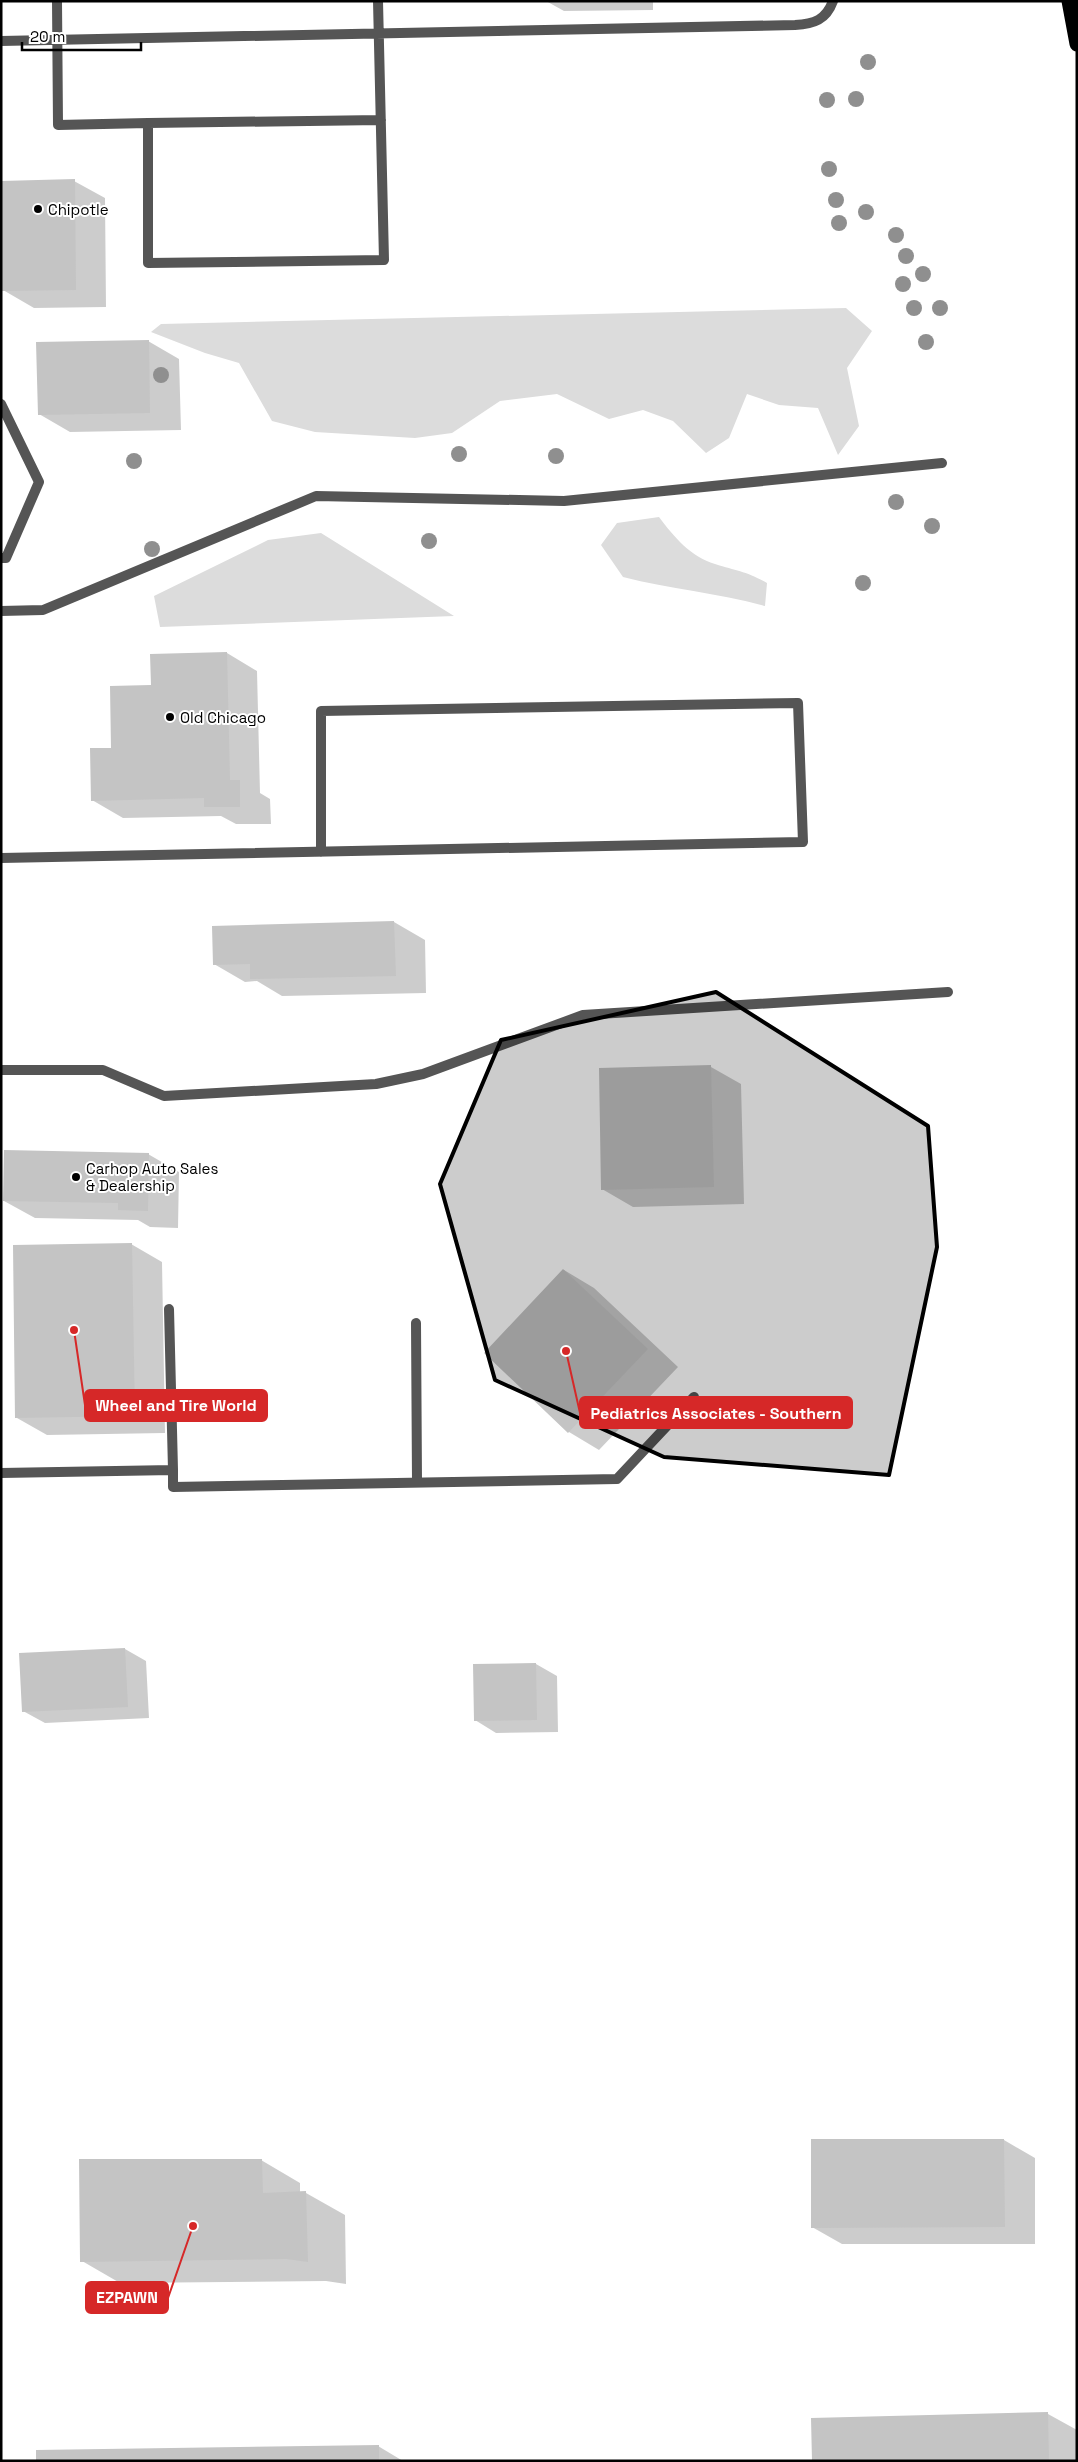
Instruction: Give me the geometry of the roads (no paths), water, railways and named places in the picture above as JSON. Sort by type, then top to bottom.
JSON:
[{"type":"highway","points":[[1069,1],[1077,44]]},
{"type":"lane","points":[[57,1],[58,125],[381,120]]},
{"type":"lane","points":[[148,123],[148,264],[384,260],[378,1]]},
{"type":"lane","points":[[1,41],[795,25],[810,24],[821,20],[830,10],[833,1]]},
{"type":"lane","points":[[1,404],[39,482],[6,558],[1,558]]},
{"type":"lane","points":[[1,611],[43,610],[316,496],[564,501],[942,463]]},
{"type":"lane","points":[[1,858],[321,852],[803,842],[798,703],[321,711],[321,852]]},
{"type":"lane","points":[[1,1070],[103,1070],[164,1096],[376,1084],[423,1074],[583,1015],[948,992]]},
{"type":"lane","points":[[169,1309],[173,1487],[617,1479],[694,1397]]},
{"type":"lane","points":[[416,1323],[417,1482]]},
{"type":"lane","points":[[1,1473],[172,1470]]},
{"type":"place","name":"Chipotle","points":[[38,209]]},
{"type":"place","name":"Old Chicago","points":[[170,717]]},
{"type":"place","name":"Carhop Auto Sales & Dealership","points":[[76,1177]]},
{"type":"place","name":"Wheel and Tire World","points":[[74,1330]]},
{"type":"place","name":"Pediatrics Associates - Southern","points":[[566,1351]]},
{"type":"place","name":"EZPAWN","points":[[193,2226]]}]
